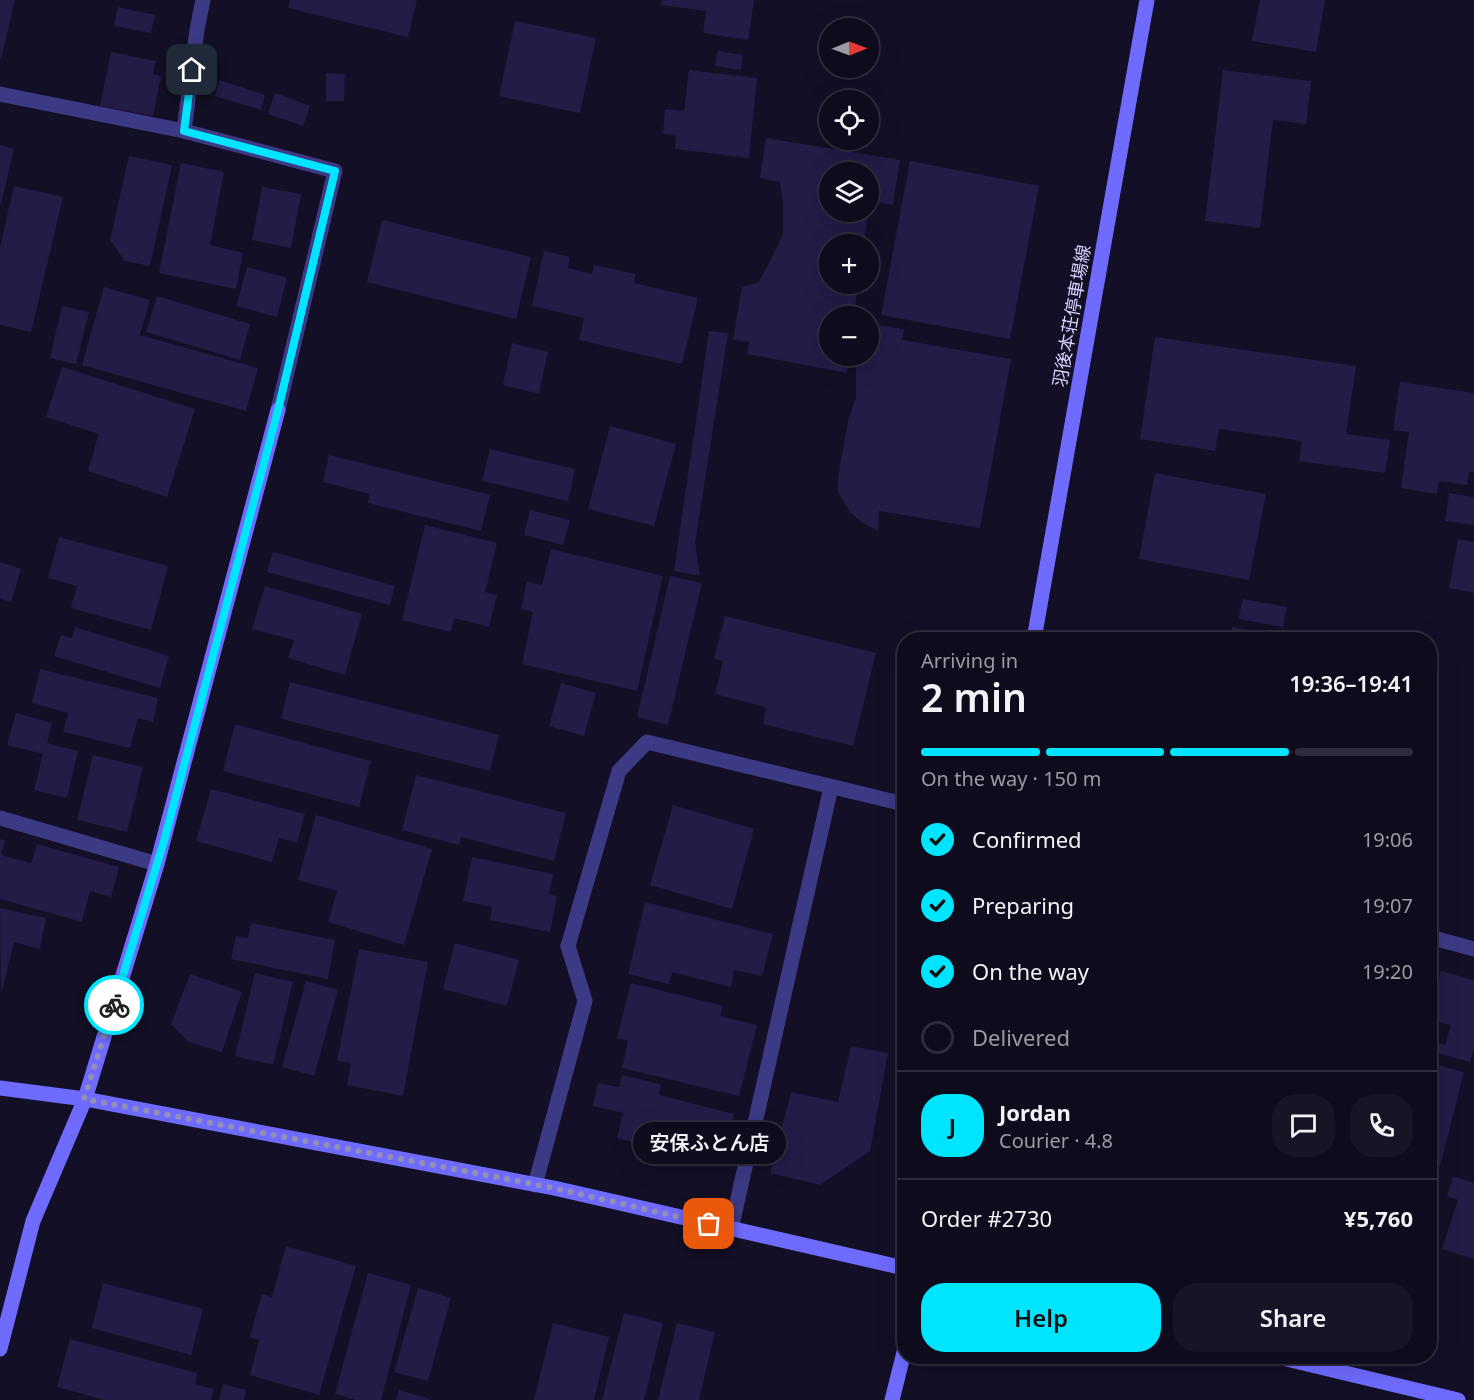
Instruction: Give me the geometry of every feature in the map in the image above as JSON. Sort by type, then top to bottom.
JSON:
[{"type":"street","points":[[184,131],[203,0]]},
{"type":"street","name":"羽後本荘停車場線","points":[[1035,632],[1147,0]]},
{"type":"street","points":[[0,94],[184,131],[335,171],[278,410],[157,864],[84,1099],[33,1221],[0,1348]]},
{"type":"street","points":[[535,1185],[585,1001],[568,946],[619,771],[647,742],[897,802]]},
{"type":"street","points":[[731,1229],[831,787]]},
{"type":"street","points":[[0,818],[157,864]]},
{"type":"street","points":[[1437,939],[1474,949]]},
{"type":"street","points":[[0,1088],[84,1099],[554,1188],[897,1266]]},
{"type":"street","points":[[892,1400],[901,1364]]},
{"type":"street","points":[[1307,1364],[1458,1400]]},
{"type":"building","points":[[0,0],[15,0],[1,59],[0,59]]},
{"type":"building","points":[[290,0],[417,0],[408,37],[288,8]]},
{"type":"building","points":[[662,0],[754,0],[748,40],[703,33],[706,11],[661,5]]},
{"type":"building","points":[[1260,0],[1325,0],[1316,52],[1252,41]]},
{"type":"building","points":[[118,7],[155,15],[151,33],[114,26]]},
{"type":"building","points":[[515,21],[596,38],[580,113],[499,96]]},
{"type":"building","points":[[718,51],[743,55],[741,70],[715,66]]},
{"type":"building","points":[[111,52],[156,61],[153,74],[161,76],[153,116],[100,106]]},
{"type":"building","points":[[689,70],[757,78],[749,158],[675,149],[676,136],[663,134],[665,109],[684,111]]},
{"type":"building","points":[[1223,70],[1311,81],[1306,124],[1273,120],[1260,228],[1205,221]]},
{"type":"building","points":[[326,73],[345,74],[344,101],[326,101]]},
{"type":"building","points":[[219,80],[265,95],[261,110],[215,96]]},
{"type":"building","points":[[275,93],[310,106],[303,126],[268,114]]},
{"type":"building","points":[[766,138],[819,147],[819,150],[839,150],[900,160],[893,205],[879,203],[879,162],[819,162],[819,222],[867,222],[865,234],[819,234],[819,294],[857,294],[855,306],[819,306],[819,366],[848,366],[847,373],[747,354],[749,342],[733,340],[742,287],[759,282],[783,235],[783,202],[780,182],[760,178]]},
{"type":"building","points":[[0,145],[14,149],[1,204],[0,204]]},
{"type":"building","points":[[129,156],[172,165],[150,266],[125,261],[110,240]]},
{"type":"building","points":[[910,161],[1039,186],[1010,339],[881,315]]},
{"type":"building","points":[[181,163],[224,172],[210,245],[243,253],[236,289],[159,273]]},
{"type":"building","points":[[14,186],[63,197],[31,332],[0,325],[0,247]]},
{"type":"building","points":[[262,187],[301,194],[291,248],[252,240]]},
{"type":"building","points":[[382,220],[531,257],[516,319],[367,282]]},
{"type":"building","points":[[544,251],[570,257],[568,268],[592,274],[594,265],[636,274],[634,283],[698,298],[682,364],[579,340],[584,318],[532,306]]},
{"type":"building","points":[[247,267],[287,278],[277,317],[236,306]]},
{"type":"building","points":[[104,287],[150,300],[140,335],[258,368],[246,411],[82,365]]},
{"type":"building","points":[[157,296],[250,324],[240,360],[146,332]]},
{"type":"building","points":[[62,306],[89,312],[76,364],[50,358]]},
{"type":"building","points":[[879,326],[904,329],[902,340],[1011,359],[980,528],[879,511],[878,531],[851,513],[838,493],[838,478],[848,421],[856,398],[856,366],[879,366]]},
{"type":"building","points":[[709,331],[728,333],[695,543],[700,576],[674,571]]},
{"type":"building","points":[[1155,337],[1356,366],[1346,434],[1390,440],[1385,473],[1299,461],[1302,441],[1219,429],[1215,451],[1140,439]]},
{"type":"building","points":[[512,343],[548,352],[539,394],[503,385]]},
{"type":"building","points":[[62,367],[195,409],[167,497],[88,471],[99,434],[46,417]]},
{"type":"building","points":[[1400,382],[1474,393],[1474,472],[1469,472],[1467,485],[1439,481],[1437,494],[1401,488],[1409,432],[1393,430]]},
{"type":"building","points":[[610,426],[676,444],[654,526],[588,509]]},
{"type":"building","points":[[490,449],[575,469],[568,501],[482,481]]},
{"type":"building","points":[[329,455],[490,495],[481,531],[368,503],[370,494],[323,482]]},
{"type":"building","points":[[1155,473],[1266,494],[1249,580],[1139,559]]},
{"type":"building","points":[[1449,493],[1474,497],[1474,525],[1445,521]]},
{"type":"building","points":[[530,510],[570,520],[563,545],[524,535]]},
{"type":"building","points":[[425,525],[497,543],[485,592],[497,595],[489,627],[454,618],[451,632],[402,620]]},
{"type":"building","points":[[59,537],[168,566],[151,630],[71,608],[77,586],[48,578]]},
{"type":"building","points":[[1458,539],[1474,542],[1474,593],[1449,588]]},
{"type":"building","points":[[551,549],[663,576],[637,691],[522,664],[533,612],[521,609],[527,581],[542,585]]},
{"type":"building","points":[[273,552],[395,586],[390,605],[267,572]]},
{"type":"building","points":[[0,562],[21,569],[11,602],[0,599]]},
{"type":"building","points":[[670,576],[702,583],[668,725],[637,717]]},
{"type":"building","points":[[265,586],[362,614],[345,675],[288,658],[294,640],[252,629]]},
{"type":"building","points":[[1243,599],[1287,607],[1283,627],[1238,619]]},
{"type":"building","points":[[725,616],[876,653],[853,746],[763,724],[766,707],[715,694],[723,661],[714,659]]},
{"type":"building","points":[[75,627],[169,656],[160,688],[54,656],[61,635],[72,638]]},
{"type":"building","points":[[1232,627],[1257,632],[1231,632]]},
{"type":"building","points":[[40,669],[158,698],[153,722],[138,718],[130,748],[63,732],[68,713],[32,703]]},
{"type":"building","points":[[290,682],[499,735],[490,771],[281,719]]},
{"type":"building","points":[[561,683],[596,693],[584,736],[549,726]]},
{"type":"building","points":[[16,713],[52,723],[47,743],[78,751],[67,798],[34,790],[43,754],[7,745]]},
{"type":"building","points":[[235,724],[371,761],[359,807],[223,771]]},
{"type":"building","points":[[93,755],[143,767],[127,832],[77,820]]},
{"type":"building","points":[[416,775],[566,813],[554,861],[461,837],[459,845],[402,830]]},
{"type":"building","points":[[211,789],[305,814],[297,843],[279,838],[272,862],[196,841]]},
{"type":"building","points":[[673,805],[754,829],[732,909],[650,885]]},
{"type":"building","points":[[316,815],[432,849],[404,945],[328,922],[337,891],[298,880]]},
{"type":"building","points":[[0,839],[5,841],[1,855],[31,863],[37,844],[119,867],[111,897],[90,891],[82,922],[0,899]]},
{"type":"building","points":[[472,857],[553,874],[549,894],[557,896],[550,932],[490,920],[492,907],[463,901]]},
{"type":"building","points":[[645,902],[773,934],[762,976],[734,970],[731,987],[672,972],[669,984],[628,974]]},
{"type":"building","points":[[0,908],[46,918],[40,949],[14,942],[1,995]]},
{"type":"building","points":[[251,923],[335,940],[328,979],[231,959],[236,936],[248,938]]},
{"type":"building","points":[[455,943],[519,960],[507,1006],[443,989]]},
{"type":"building","points":[[359,949],[428,962],[403,1096],[347,1085],[351,1063],[337,1061]]},
{"type":"building","points":[[1441,971],[1474,980],[1474,1048],[1470,1062],[1437,1053],[1437,1043],[1445,1045],[1451,1025],[1437,1022],[1437,987]]},
{"type":"building","points":[[255,973],[293,982],[273,1065],[235,1056]]},
{"type":"building","points":[[190,974],[242,992],[222,1052],[189,1042],[171,1024]]},
{"type":"building","points":[[306,981],[338,990],[314,1076],[282,1067]]},
{"type":"building","points":[[631,983],[723,1006],[720,1016],[757,1025],[739,1096],[622,1068],[628,1041],[617,1038]]},
{"type":"building","points":[[851,1046],[888,1053],[870,1151],[820,1185],[770,1173],[791,1092],[838,1102]]},
{"type":"building","points":[[1437,1065],[1464,1072],[1440,1167],[1437,1166]]},
{"type":"building","points":[[622,1075],[661,1084],[659,1095],[734,1114],[723,1164],[617,1138],[623,1113],[593,1106],[598,1083],[619,1087]]},
{"type":"building","points":[[1453,1176],[1474,1183],[1474,1259],[1442,1249],[1458,1200],[1447,1196]]},
{"type":"building","points":[[286,1246],[356,1266],[319,1395],[250,1375],[259,1340],[250,1337],[262,1294],[272,1297]]},
{"type":"building","points":[[368,1273],[411,1285],[381,1400],[356,1400],[335,1394]]},
{"type":"building","points":[[103,1283],[203,1309],[191,1355],[92,1328]]},
{"type":"building","points":[[418,1288],[451,1298],[428,1381],[394,1372]]},
{"type":"building","points":[[624,1313],[663,1323],[644,1400],[602,1400]]},
{"type":"building","points":[[553,1323],[609,1337],[594,1400],[534,1400]]},
{"type":"building","points":[[677,1323],[715,1332],[699,1400],[658,1400]]},
{"type":"building","points":[[70,1339],[197,1373],[195,1384],[214,1389],[211,1400],[104,1400],[57,1387]]},
{"type":"building","points":[[223,1384],[246,1390],[244,1400],[219,1400]]},
{"type":"building","points":[[399,1390],[430,1399],[430,1400],[396,1400]]},
{"type":"way so far","points":[[114,1005],[84,1099],[554,1188],[709,1224]]},
{"type":"place","name":"安保ふとん店","points":[[709,1224]]},
{"type":"route","points":[[114,1005],[164,841],[278,410],[335,171],[184,131],[192,70]]}]
